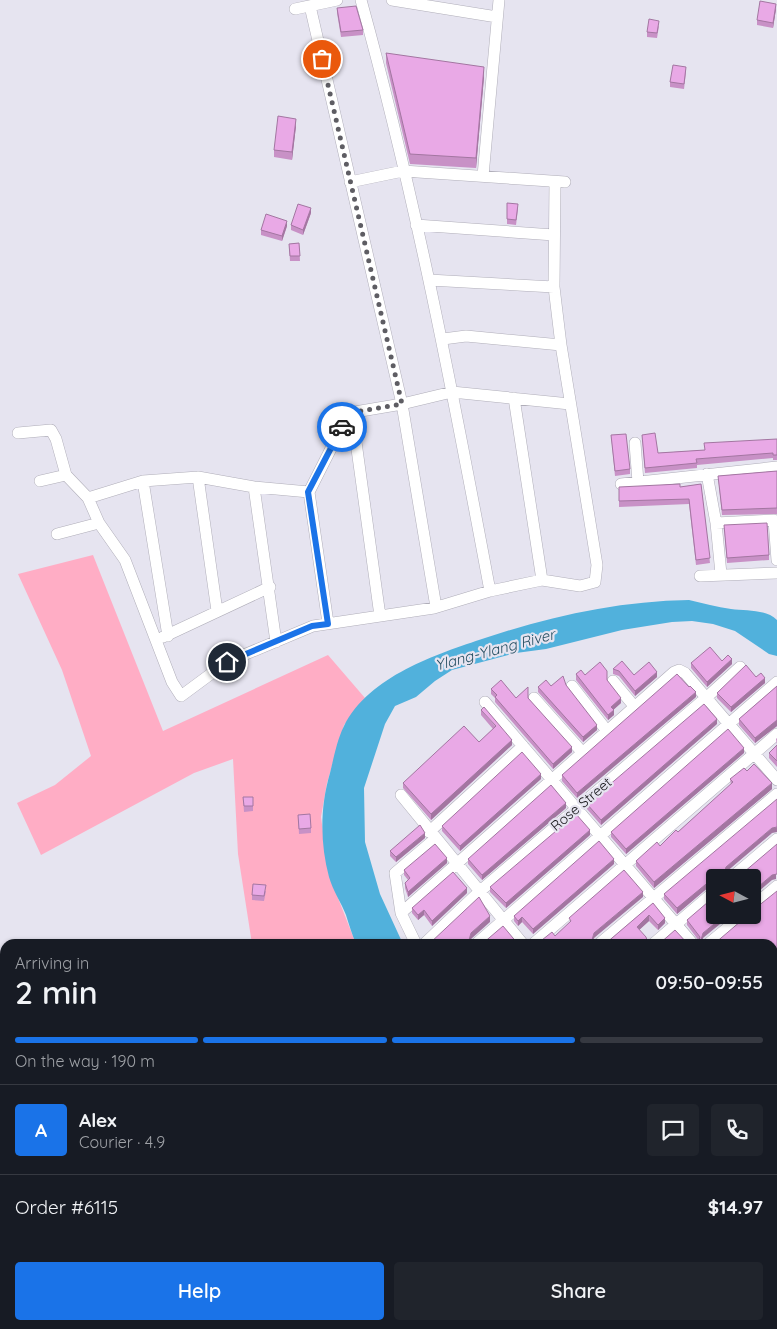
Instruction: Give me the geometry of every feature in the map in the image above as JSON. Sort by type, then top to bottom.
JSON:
[{"type":"street","points":[[295,9],[337,0]]},
{"type":"street","points":[[361,0],[381,55],[404,171],[442,339],[490,591]]},
{"type":"street","points":[[392,0],[497,17]]},
{"type":"street","points":[[483,176],[488,71],[499,0]]},
{"type":"street","points":[[310,6],[402,404],[436,607]]},
{"type":"street","points":[[18,434],[51,430],[56,439],[66,476],[88,498],[100,523],[124,560],[172,682],[181,696],[227,662],[312,626],[436,607],[490,591],[542,580],[580,586],[595,582],[597,565],[560,345],[554,287],[554,235],[560,182],[404,171],[350,182]]},
{"type":"street","points":[[416,225],[554,235]]},
{"type":"street","points":[[429,280],[554,287]]},
{"type":"street","points":[[442,339],[466,336],[560,345]]},
{"type":"street","points":[[328,624],[308,492],[349,413],[402,404],[452,392],[570,404]]},
{"type":"street","points":[[514,398],[542,580]]},
{"type":"street","points":[[352,413],[380,616]]},
{"type":"street","points":[[635,443],[638,482]]},
{"type":"street","points":[[621,484],[777,467]]},
{"type":"street","points":[[707,474],[716,523],[721,574]]},
{"type":"street","points":[[40,481],[66,476]]},
{"type":"street","points":[[88,498],[143,481],[198,477],[254,487],[308,492]]},
{"type":"street","points":[[198,477],[218,611]]},
{"type":"street","points":[[143,481],[168,636]]},
{"type":"street","points":[[254,487],[270,587],[276,642]]},
{"type":"street","points":[[716,523],[774,520],[777,560]]},
{"type":"street","points":[[57,534],[100,523]]},
{"type":"street","points":[[700,576],[777,572]]},
{"type":"street","points":[[154,638],[168,636],[270,587]]},
{"type":"street","name":"Rose Street","points":[[429,939],[479,892],[707,698],[740,667]]},
{"type":"street","points":[[659,668],[666,678]]},
{"type":"street","points":[[401,913],[666,678],[679,670],[685,673],[731,724],[777,780]]},
{"type":"street","points":[[613,681],[634,706]]},
{"type":"street","points":[[481,939],[599,835],[731,724],[777,682]]},
{"type":"street","points":[[572,686],[607,730]]},
{"type":"street","points":[[534,698],[582,752]]},
{"type":"street","points":[[485,702],[551,780],[577,807],[688,939]]},
{"type":"street","points":[[539,939],[624,864],[755,755],[777,734]]},
{"type":"street","points":[[414,939],[401,913],[395,873],[523,746]]},
{"type":"street","points":[[605,939],[777,794]]},
{"type":"street","points":[[401,795],[519,939]]},
{"type":"street","points":[[742,869],[777,839]]},
{"type":"street","points":[[761,899],[777,886]]},
{"type":"street","points":[[659,939],[706,899]]},
{"type":"street","points":[[714,939],[732,924]]},
{"type":"shaded area","points":[[93,555],[163,731],[328,655],[365,698],[344,725],[327,783],[321,817],[329,875],[354,939],[251,939],[238,854],[233,759],[194,773],[41,855],[17,803],[55,785],[91,756],[62,670],[18,574]]},
{"type":"water","name":"Ylang-Ylang River","points":[[689,600],[726,608],[762,612],[772,616],[777,620],[777,656],[769,654],[735,631],[713,624],[692,621],[672,622],[622,630],[546,649],[516,653],[452,670],[416,697],[395,706],[385,724],[364,788],[365,842],[380,894],[401,939],[354,939],[329,877],[322,825],[324,799],[336,749],[344,726],[355,709],[370,693],[387,680],[446,651],[510,630],[586,611],[663,601]]},
{"type":"building","points":[[760,1],[776,4],[773,23],[757,20]]},
{"type":"building","points":[[356,6],[363,30],[341,32],[337,8]]},
{"type":"building","points":[[649,19],[659,21],[657,33],[647,32]]},
{"type":"building","points":[[386,53],[484,67],[476,158],[410,154]]},
{"type":"building","points":[[673,65],[686,67],[684,84],[670,82]]},
{"type":"building","points":[[278,116],[296,119],[292,152],[274,150]]},
{"type":"building","points":[[507,203],[518,204],[516,220],[507,219]]},
{"type":"building","points":[[298,204],[311,208],[303,230],[291,225]]},
{"type":"building","points":[[266,214],[287,221],[282,236],[261,230]]},
{"type":"building","points":[[299,243],[300,256],[290,256],[289,244]]},
{"type":"building","points":[[655,433],[658,453],[705,450],[704,443],[777,439],[777,455],[773,455],[773,453],[696,459],[697,463],[645,468],[642,435]]},
{"type":"building","points":[[626,434],[630,469],[615,471],[611,435]]},
{"type":"building","points":[[777,471],[777,508],[722,510],[718,476]]},
{"type":"building","points":[[680,484],[680,487],[701,484],[710,558],[696,560],[689,499],[619,501],[619,487]]},
{"type":"building","points":[[767,523],[769,555],[727,558],[724,525]]},
{"type":"building","points":[[710,647],[722,661],[728,655],[732,659],[707,682],[691,663]]},
{"type":"building","points":[[622,661],[634,675],[649,662],[657,672],[635,691],[619,671],[613,669]]},
{"type":"building","points":[[600,662],[607,671],[607,680],[621,698],[611,707],[614,710],[608,715],[576,674],[581,670],[585,675]]},
{"type":"building","points":[[746,665],[756,677],[761,673],[765,678],[731,707],[717,693]]},
{"type":"building","points":[[677,674],[696,692],[577,793],[562,775]]},
{"type":"building","points":[[563,676],[566,685],[597,725],[583,737],[538,687],[546,680],[551,686]]},
{"type":"building","points":[[501,680],[516,698],[528,687],[528,698],[572,747],[553,764],[495,697],[497,695],[491,689]]},
{"type":"building","points":[[777,686],[777,720],[755,738],[739,719]]},
{"type":"building","points":[[704,704],[717,719],[601,820],[587,804]]},
{"type":"building","points":[[484,707],[512,740],[431,814],[403,783],[464,726],[479,742],[496,726],[481,710]]},
{"type":"building","points":[[728,729],[744,748],[626,849],[611,832]]},
{"type":"building","points":[[777,745],[777,761],[769,753]]},
{"type":"building","points":[[522,752],[541,774],[460,846],[442,826]]},
{"type":"building","points":[[754,764],[772,783],[654,882],[636,861],[657,842],[660,846],[676,830],[678,832],[733,782],[730,779],[744,768],[747,771]]},
{"type":"building","points":[[551,785],[566,803],[482,875],[468,859]]},
{"type":"building","points":[[243,797],[253,797],[253,806],[244,806]]},
{"type":"building","points":[[777,799],[777,827],[772,828],[725,869],[706,869],[706,884],[677,908],[664,894]]},
{"type":"building","points":[[310,814],[311,828],[299,829],[298,815]]},
{"type":"building","points":[[576,814],[590,830],[506,903],[490,887]]},
{"type":"building","points":[[420,825],[425,833],[396,857],[390,851]]},
{"type":"building","points":[[599,841],[614,859],[533,929],[522,917],[518,921],[514,916]]},
{"type":"building","points":[[435,844],[447,858],[408,892],[405,883],[410,878],[404,870]]},
{"type":"building","points":[[777,844],[777,874],[772,875],[761,884],[761,869],[748,869]]},
{"type":"building","points":[[624,870],[643,892],[594,933],[592,939],[543,939],[552,932],[555,936],[571,921],[569,918]]},
{"type":"building","points":[[453,872],[467,888],[432,921],[424,910],[418,915],[412,908]]},
{"type":"building","points":[[253,884],[266,885],[264,896],[252,895]]},
{"type":"building","points":[[777,891],[777,939],[720,939],[737,924],[761,924],[761,904]]},
{"type":"building","points":[[479,897],[490,916],[471,933],[469,939],[434,939]]},
{"type":"building","points":[[653,903],[665,918],[658,925],[649,915],[637,927],[647,939],[611,939]]},
{"type":"building","points":[[706,904],[706,924],[714,924],[703,933],[701,939],[699,939],[700,937],[687,920]]},
{"type":"building","points":[[503,926],[514,939],[488,939]]},
{"type":"building","points":[[675,930],[683,939],[665,939]]},
{"type":"way so far","points":[[322,59],[402,404],[349,413],[342,427]]},
{"type":"route","points":[[227,662],[312,626],[328,624],[308,492],[342,427]]}]
